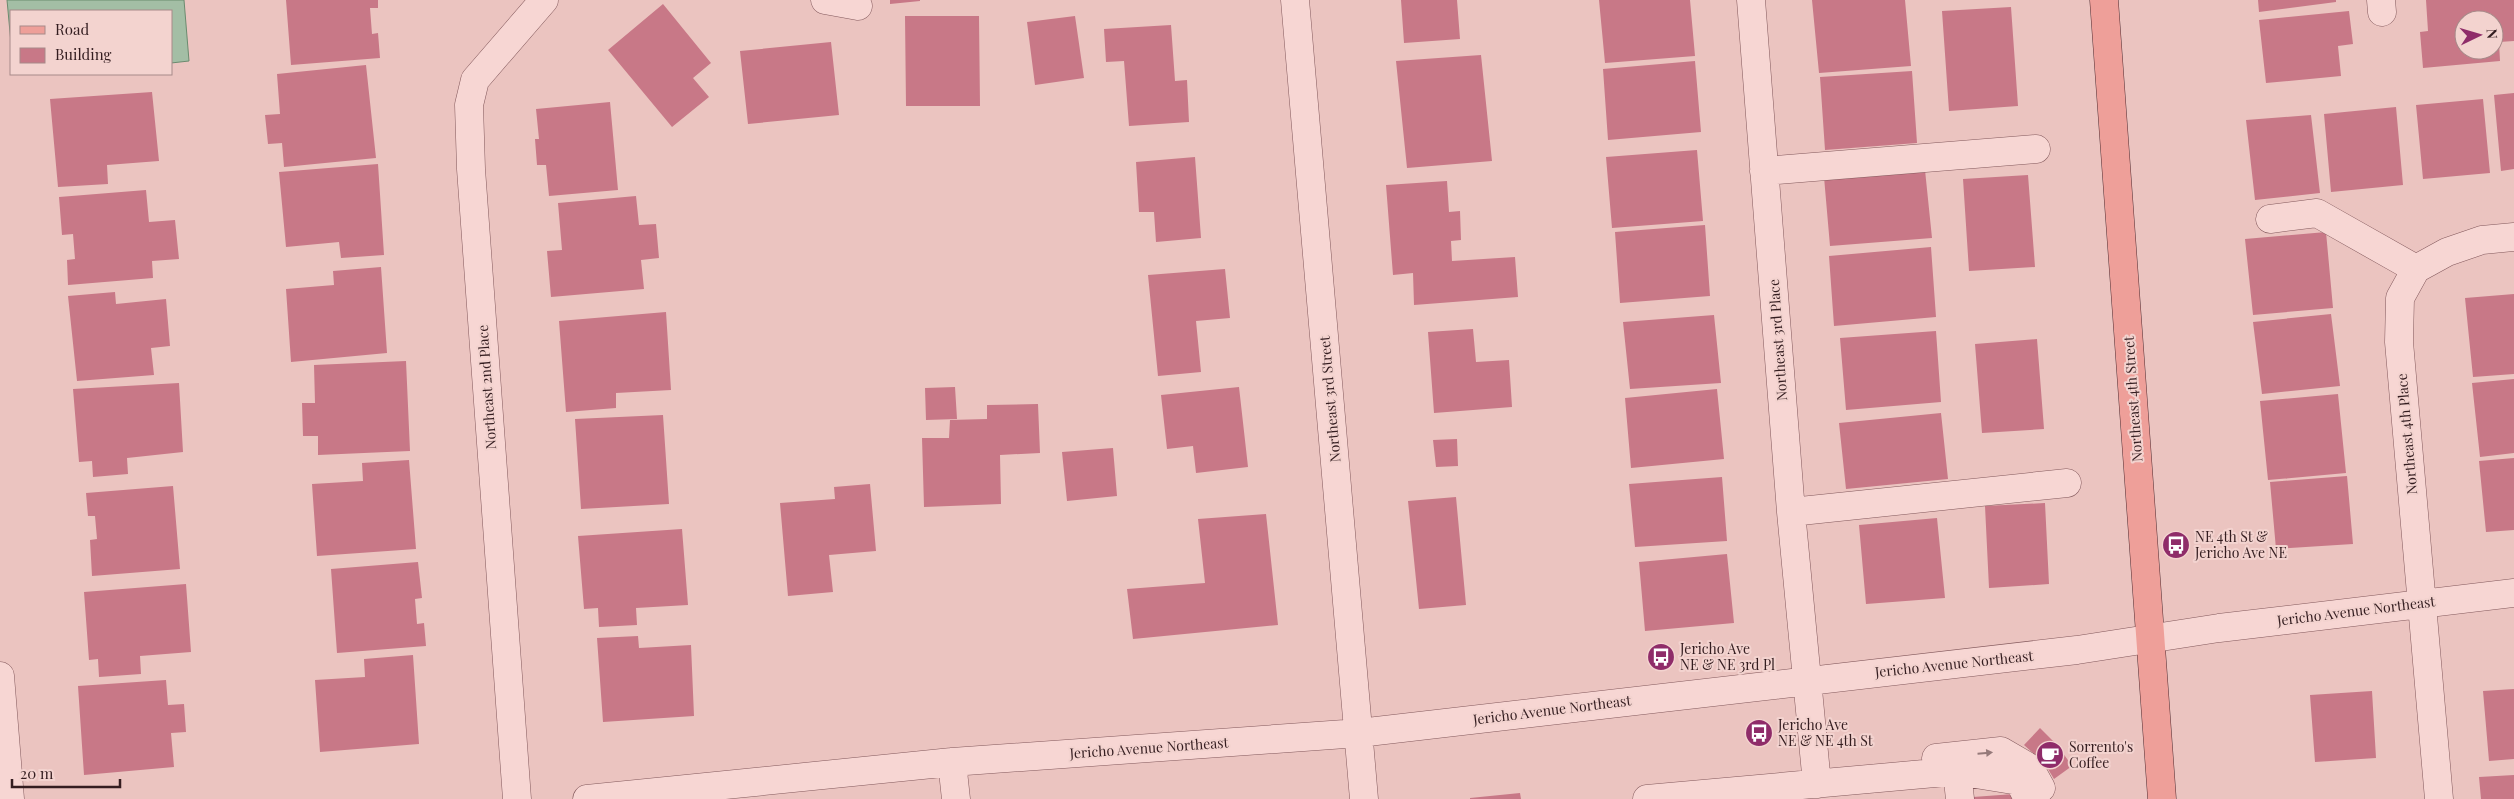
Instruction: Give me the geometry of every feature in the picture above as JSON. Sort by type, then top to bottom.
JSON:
[{"type":"main road","name":"Northeast 4th Street","points":[[2104,0],[2162,799]]},
{"type":"street","name":"Northeast 2nd Place","points":[[517,799],[473,197],[469,105],[475,80],[544,0]]},
{"type":"street","points":[[825,0],[858,6]]},
{"type":"street","name":"Northeast 3rd Street","points":[[1295,0],[1364,799]]},
{"type":"street","name":"Northeast 3rd Place","points":[[1751,0],[1791,512],[1816,778]]},
{"type":"street","points":[[1764,171],[2036,150]]},
{"type":"street","points":[[2270,219],[2317,213],[2416,269],[2447,252],[2482,240],[2514,237]]},
{"type":"street","name":"Northeast 4th Place","points":[[2416,269],[2400,298],[2399,342],[2420,603],[2439,799]]},
{"type":"street","points":[[1791,512],[2067,483]]},
{"type":"street","name":"Jericho Avenue Northeast","points":[[587,799],[952,762],[1359,733],[2077,650],[2420,603],[2514,593]]},
{"type":"street","points":[[0,676],[10,799]]},
{"type":"street","points":[[1648,799],[1747,794],[1816,778],[2001,751],[2030,768],[2047,799]]},
{"type":"street","points":[[952,762],[956,799]]},
{"type":"street","points":[[1816,778],[1957,771],[2020,780],[2028,799]]},
{"type":"street","points":[[1957,771],[1960,799]]},
{"type":"shaded area","points":[[7,0],[184,0],[189,61],[172,63],[172,10],[10,10],[10,32]]},
{"type":"building","points":[[286,0],[378,0],[378,8],[370,8],[372,34],[378,33],[380,58],[291,65]]},
{"type":"building","points":[[890,0],[920,0],[920,1],[890,4]]},
{"type":"building","points":[[1401,0],[1457,0],[1460,39],[1404,43]]},
{"type":"building","points":[[1599,0],[1690,0],[1695,56],[1605,63]]},
{"type":"building","points":[[1812,0],[1905,0],[1911,66],[1819,73]]},
{"type":"building","points":[[2258,0],[2336,0],[2336,2],[2259,12]]},
{"type":"building","points":[[2426,0],[2514,0],[2514,41],[2504,42],[2504,10],[2454,10],[2454,60],[2500,61],[2423,68],[2420,32],[2428,31]]},
{"type":"building","points":[[663,4],[711,63],[693,78],[709,97],[672,127],[608,50]]},
{"type":"building","points":[[2011,7],[2018,106],[1949,111],[1942,11]]},
{"type":"building","points":[[2349,11],[2353,44],[2338,46],[2341,76],[2266,83],[2259,20]]},
{"type":"building","points":[[905,16],[979,16],[980,106],[906,106]]},
{"type":"building","points":[[1075,16],[1084,78],[1035,85],[1027,22]]},
{"type":"building","points":[[1171,25],[1175,81],[1187,80],[1189,122],[1129,126],[1124,61],[1106,62],[1104,29]]},
{"type":"building","points":[[831,42],[839,115],[748,124],[740,51]]},
{"type":"building","points":[[1481,55],[1492,161],[1407,168],[1396,61]]},
{"type":"building","points":[[1695,61],[1701,132],[1608,140],[1603,69]]},
{"type":"building","points":[[366,65],[376,158],[284,167],[282,143],[268,144],[265,115],[280,114],[277,74]]},
{"type":"building","points":[[1912,71],[1917,143],[1825,150],[1820,77]]},
{"type":"building","points":[[152,92],[159,161],[107,165],[108,184],[58,187],[50,99]]},
{"type":"building","points":[[2514,93],[2514,169],[2501,171],[2494,95]]},
{"type":"building","points":[[2483,99],[2490,173],[2423,179],[2416,105]]},
{"type":"building","points":[[610,102],[618,190],[549,196],[546,165],[537,165],[535,139],[539,139],[536,109]]},
{"type":"building","points":[[2396,107],[2403,185],[2331,192],[2324,114]]},
{"type":"building","points":[[2311,115],[2320,193],[2255,200],[2246,120]]},
{"type":"building","points":[[1697,150],[1703,221],[1612,228],[1606,157]]},
{"type":"building","points":[[1195,157],[1201,238],[1156,242],[1154,212],[1139,212],[1136,162]]},
{"type":"building","points":[[378,164],[384,255],[341,258],[339,242],[286,247],[279,172]]},
{"type":"building","points":[[1925,170],[1932,238],[1830,246],[1824,177]]},
{"type":"building","points":[[2028,175],[2035,267],[1969,271],[1963,179]]},
{"type":"building","points":[[1447,181],[1449,212],[1460,211],[1461,240],[1451,241],[1452,261],[1515,257],[1518,297],[1414,305],[1413,273],[1393,275],[1386,185]]},
{"type":"building","points":[[146,190],[149,222],[175,220],[179,259],[152,261],[153,278],[68,285],[67,260],[75,259],[73,234],[62,235],[59,197]]},
{"type":"building","points":[[636,196],[639,225],[656,224],[659,258],[641,260],[644,289],[551,297],[547,251],[562,250],[558,203]]},
{"type":"building","points":[[1705,225],[1710,296],[1620,303],[1615,232]]},
{"type":"building","points":[[2326,232],[2333,308],[2253,315],[2245,239]]},
{"type":"building","points":[[1931,247],[1936,317],[1834,326],[1829,256]]},
{"type":"building","points":[[381,267],[387,353],[291,362],[286,289],[334,285],[333,271]]},
{"type":"building","points":[[1225,269],[1230,318],[1196,321],[1201,372],[1158,376],[1148,275]]},
{"type":"building","points":[[115,292],[116,304],[166,299],[170,346],[151,348],[154,375],[77,381],[68,296]]},
{"type":"building","points":[[2514,294],[2514,374],[2473,377],[2465,298]]},
{"type":"building","points":[[666,312],[671,390],[616,393],[616,408],[566,412],[559,321]]},
{"type":"building","points":[[2331,314],[2340,386],[2262,394],[2253,322]]},
{"type":"building","points":[[1714,315],[1721,383],[1630,389],[1623,322]]},
{"type":"building","points":[[1473,329],[1476,362],[1509,360],[1512,407],[1434,413],[1428,332]]},
{"type":"building","points":[[1936,331],[1941,402],[1846,410],[1840,338]]},
{"type":"building","points":[[2037,339],[2044,429],[1982,433],[1975,344]]},
{"type":"building","points":[[406,361],[410,451],[318,455],[318,436],[303,436],[302,403],[315,403],[314,365]]},
{"type":"building","points":[[2514,379],[2514,453],[2480,457],[2472,383]]},
{"type":"building","points":[[179,383],[183,452],[127,458],[128,474],[93,477],[92,461],[79,462],[73,389]]},
{"type":"building","points":[[955,387],[957,419],[926,420],[925,388]]},
{"type":"building","points":[[1239,387],[1248,467],[1196,473],[1193,446],[1167,449],[1161,395]]},
{"type":"building","points":[[1717,389],[1724,459],[1631,468],[1625,398]]},
{"type":"building","points":[[2338,394],[2346,473],[2268,480],[2260,401]]},
{"type":"building","points":[[1038,404],[1040,453],[1000,455],[1001,504],[924,507],[922,438],[949,438],[950,420],[987,419],[987,405]]},
{"type":"building","points":[[1941,413],[1948,479],[1846,489],[1839,423]]},
{"type":"building","points":[[663,415],[669,504],[581,509],[575,419]]},
{"type":"building","points":[[1457,439],[1458,466],[1436,467],[1433,440]]},
{"type":"building","points":[[1113,448],[1117,496],[1067,501],[1062,452]]},
{"type":"building","points":[[2514,458],[2514,530],[2486,532],[2479,461]]},
{"type":"building","points":[[409,460],[416,549],[317,556],[312,484],[363,481],[362,463]]},
{"type":"building","points":[[2347,476],[2353,544],[2276,549],[2270,482]]},
{"type":"building","points":[[1722,477],[1727,541],[1635,547],[1629,484]]},
{"type":"building","points":[[870,484],[876,551],[829,555],[833,592],[788,596],[780,503],[835,499],[834,487]]},
{"type":"building","points":[[173,486],[180,569],[92,576],[90,540],[97,539],[95,516],[88,516],[86,493]]},
{"type":"building","points":[[1456,497],[1466,605],[1419,609],[1408,501]]},
{"type":"building","points":[[2045,503],[2049,584],[1989,588],[1985,506]]},
{"type":"building","points":[[1266,514],[1278,625],[1133,639],[1127,589],[1205,583],[1198,519]]},
{"type":"building","points":[[1937,518],[1945,598],[1866,604],[1859,525]]},
{"type":"building","points":[[682,529],[688,605],[636,608],[637,625],[599,627],[598,608],[584,609],[578,536]]},
{"type":"building","points":[[1727,554],[1734,623],[1645,631],[1639,562]]},
{"type":"building","points":[[418,562],[422,598],[415,599],[417,624],[424,623],[426,646],[337,653],[331,569]]},
{"type":"building","points":[[186,584],[191,652],[140,656],[141,674],[99,677],[98,659],[89,660],[84,592]]},
{"type":"building","points":[[638,636],[639,648],[691,645],[694,716],[603,722],[597,638]]},
{"type":"building","points":[[413,655],[419,744],[320,752],[315,680],[365,677],[364,659]]},
{"type":"building","points":[[166,680],[168,705],[184,704],[186,732],[171,733],[174,767],[84,775],[78,686]]},
{"type":"building","points":[[2514,689],[2514,759],[2489,761],[2483,691]]},
{"type":"building","points":[[2372,691],[2376,758],[2315,762],[2310,695]]},
{"type":"building","name":"Sorrento's Coffee","points":[[2040,728],[2058,746],[2072,766],[2054,779],[2045,764],[2024,745]]},
{"type":"building","points":[[2514,775],[2514,799],[2481,799],[2479,777]]},
{"type":"building","points":[[1520,793],[1521,799],[1470,799],[1470,798]]},
{"type":"building","points":[[2014,794],[2014,799],[1973,799],[1973,797]]},
{"type":"place","name":"NE 4th St & Jericho Ave NE","points":[[2176,545]]},
{"type":"place","name":"Jericho Ave NE & NE 3rd Pl","points":[[1661,657]]},
{"type":"place","name":"Jericho Ave NE & NE 4th St","points":[[1759,733]]},
{"type":"place","name":"Sorrento's Coffee","points":[[2050,755]]}]
